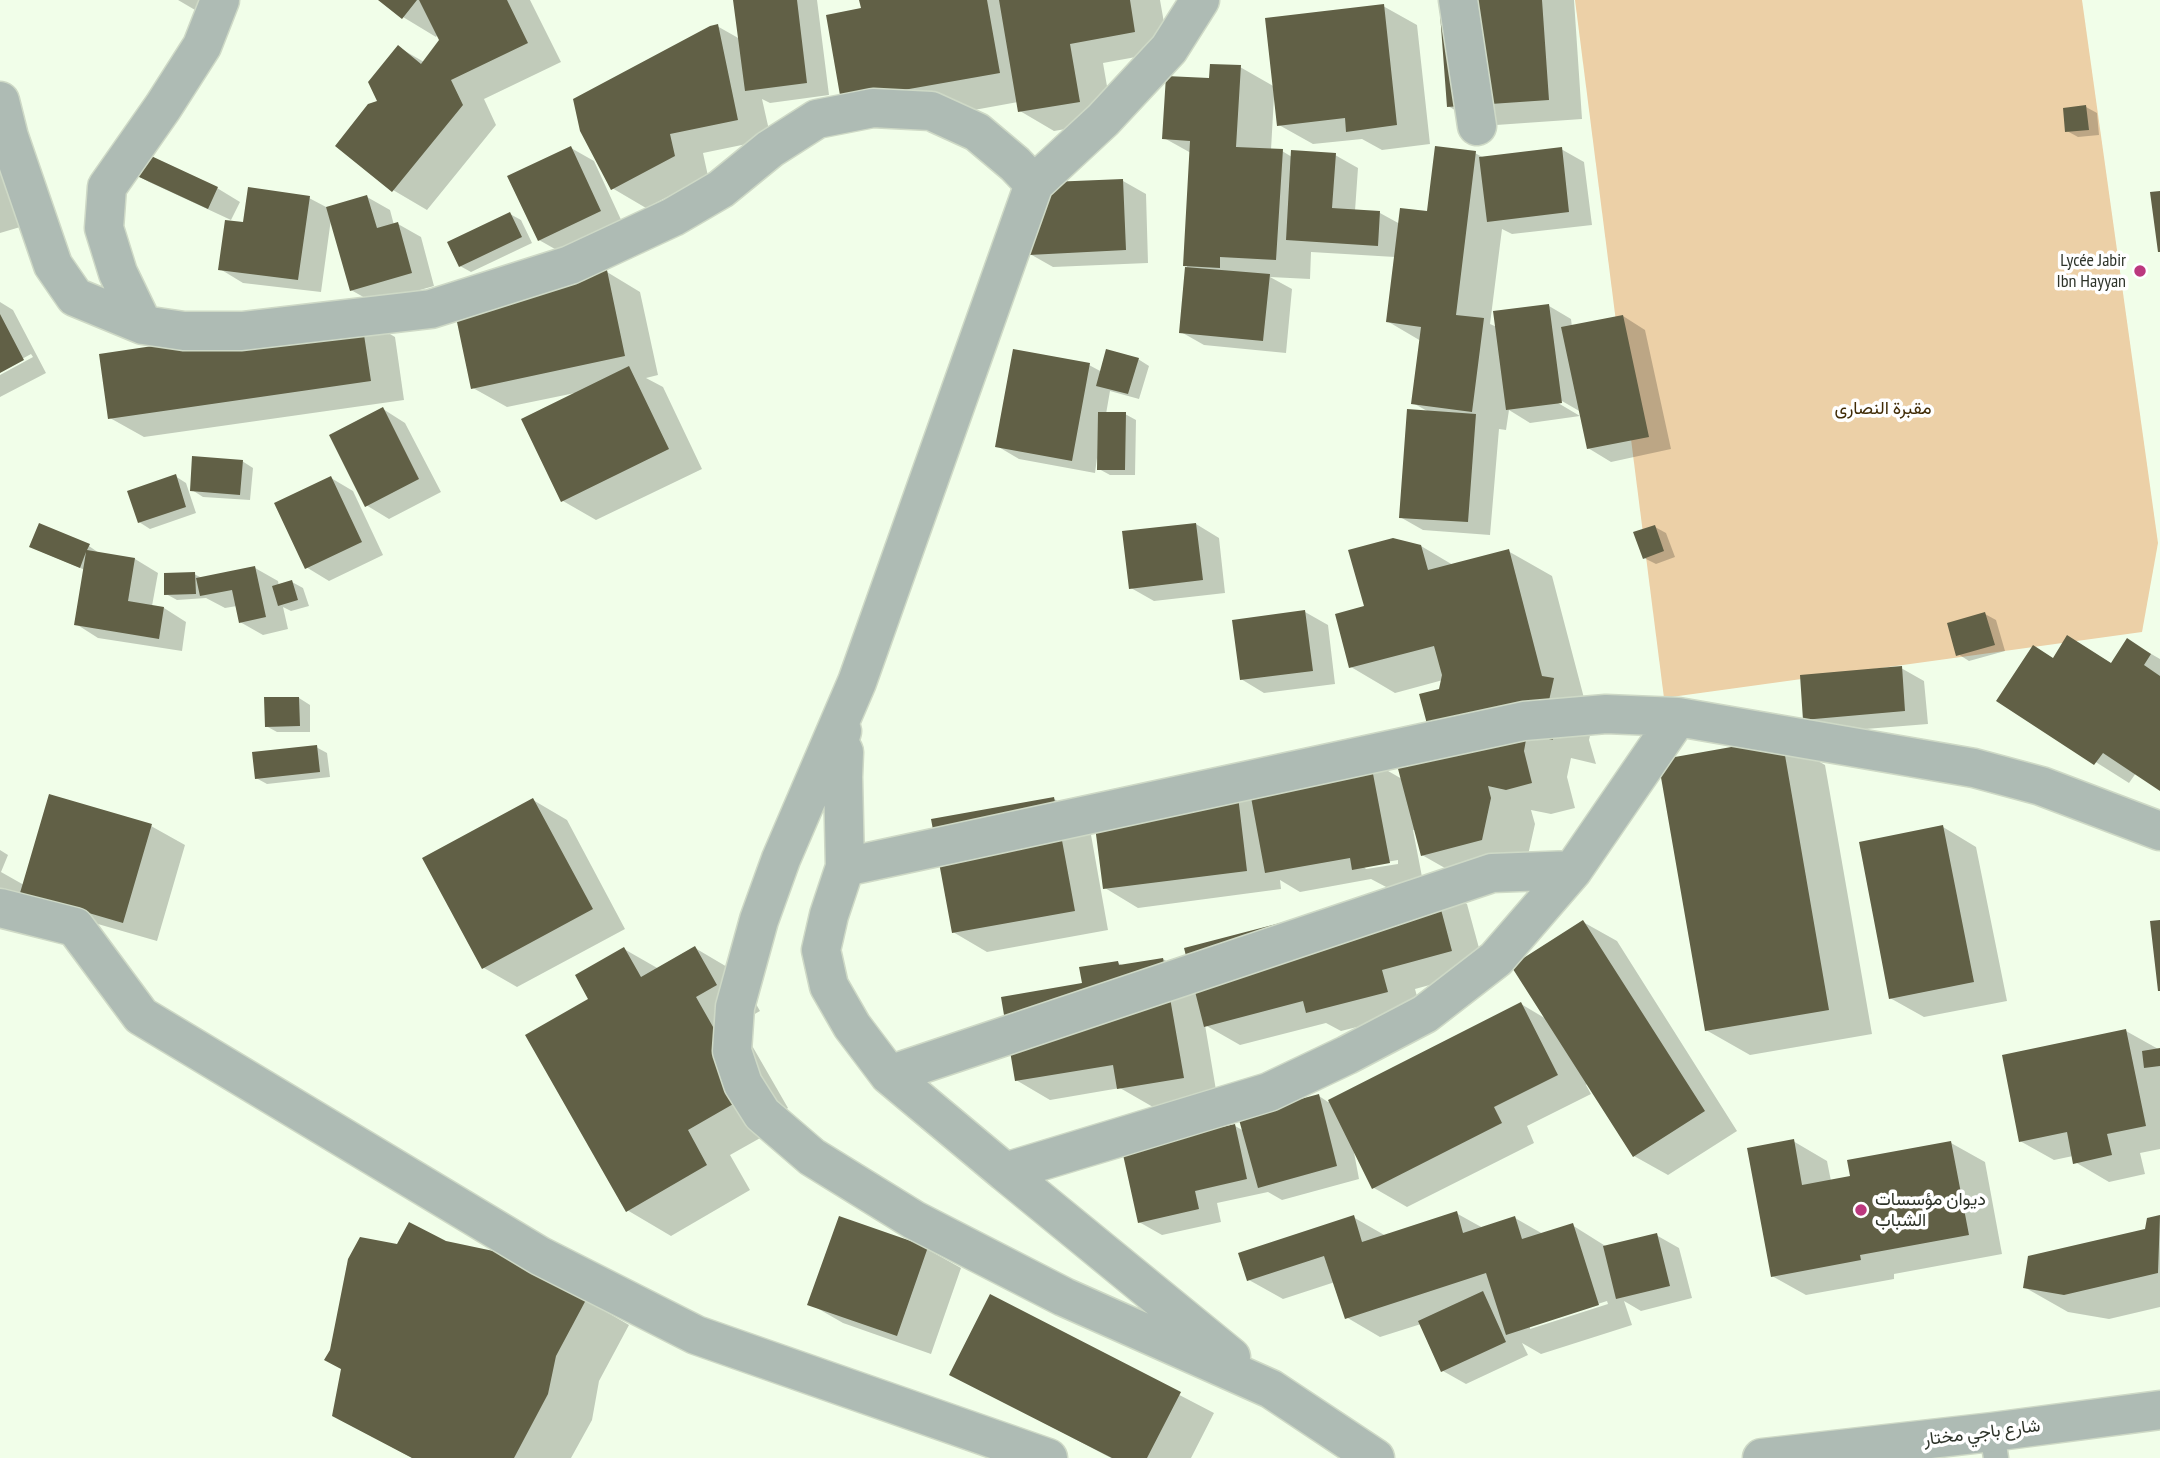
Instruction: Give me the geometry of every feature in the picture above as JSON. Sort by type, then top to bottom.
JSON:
[{"type":"street","points":[[143,325],[118,273],[104,228],[107,187],[202,46],[220,0]]},
{"type":"street","points":[[1200,0],[1169,49],[1103,120],[1034,184],[857,682],[839,742],[844,752],[845,867],[821,950],[829,986],[852,1026],[889,1074],[1271,1389],[1375,1458]]},
{"type":"street","points":[[1458,0],[1477,127]]},
{"type":"street","points":[[0,101],[9,137],[53,265],[75,298],[143,325],[184,331],[242,331],[431,309],[570,265],[673,217],[721,189],[770,149],[817,119],[873,108],[931,111],[977,132],[1016,164],[1034,184]]},
{"type":"street","points":[[857,682],[780,859],[745,967],[735,1007],[732,1051],[743,1084],[762,1114],[812,1157],[914,1220],[1065,1297],[1271,1389]]},
{"type":"street","points":[[845,867],[1524,721],[1606,714],[1678,717],[1974,768],[2041,786],[2160,831]]},
{"type":"street","points":[[1005,1172],[1269,1092],[1425,1014],[1496,959],[1573,870],[1678,717]]},
{"type":"street","points":[[889,1074],[1492,873],[1573,870]]},
{"type":"street","points":[[0,908],[75,927],[141,1016],[540,1256],[696,1335],[1048,1458]]},
{"type":"street","points":[[0,926],[75,927]]},
{"type":"street","name":"شارع باجي مختار","points":[[1762,1458],[1994,1445],[2160,1410]]},
{"type":"green space","name":"مقبرة النصارى","points":[[1575,0],[2082,0],[2158,543],[2142,632],[1664,698]]},
{"type":"building","points":[[378,0],[417,0],[402,19]]},
{"type":"building","points":[[419,0],[507,0],[528,43],[451,80],[463,105],[392,192],[335,146],[368,104],[377,101],[368,82],[398,45],[421,64],[439,40]]},
{"type":"building","points":[[733,0],[797,0],[807,83],[745,91]]},
{"type":"building","points":[[859,0],[987,0],[1000,73],[841,101],[826,15],[861,8]]},
{"type":"building","points":[[999,0],[1130,0],[1135,32],[1070,44],[1080,102],[1018,112]]},
{"type":"building","points":[[1439,0],[1542,0],[1549,100],[1447,107]]},
{"type":"building","points":[[1384,4],[1397,125],[1346,132],[1345,118],[1277,126],[1265,18]]},
{"type":"building","points":[[718,24],[738,120],[670,134],[675,156],[611,190],[580,131],[573,99]]},
{"type":"building","points":[[1210,64],[1241,65],[1236,147],[1283,149],[1276,260],[1220,257],[1220,268],[1183,266],[1190,141],[1162,139],[1166,76],[1209,78]]},
{"type":"building","points":[[2086,105],[2089,130],[2065,132],[2063,108]]},
{"type":"building","points":[[571,146],[601,211],[538,241],[507,176]]},
{"type":"building","points":[[1435,146],[1476,151],[1456,315],[1484,318],[1472,412],[1411,404],[1421,327],[1386,322],[1400,208],[1427,211]]},
{"type":"building","points":[[1562,147],[1569,212],[1487,222],[1479,157]]},
{"type":"building","points":[[134,148],[218,187],[208,209],[124,170]]},
{"type":"building","points":[[1291,150],[1336,153],[1332,208],[1380,211],[1378,246],[1286,240]]},
{"type":"building","points":[[1123,179],[1126,250],[1029,255],[1026,183]]},
{"type":"building","points":[[248,187],[310,196],[298,280],[218,270],[225,220],[243,222]]},
{"type":"building","points":[[2160,191],[2160,252],[2158,252],[2150,192]]},
{"type":"building","points":[[367,195],[377,228],[398,222],[412,273],[350,291],[326,207]]},
{"type":"building","points":[[510,212],[522,237],[459,267],[447,242]]},
{"type":"building","points":[[1185,267],[1270,274],[1263,341],[1179,333]]},
{"type":"building","points":[[607,270],[625,356],[471,389],[453,303]]},
{"type":"building","points":[[1549,304],[1562,403],[1506,410],[1493,311]]},
{"type":"building","points":[[0,314],[24,360],[0,373]]},
{"type":"building","points":[[361,315],[371,381],[108,419],[99,354]]},
{"type":"building","points":[[1623,315],[1649,437],[1587,449],[1561,327]]},
{"type":"building","points":[[1013,349],[1090,363],[1072,461],[995,447]]},
{"type":"building","points":[[1106,349],[1139,358],[1128,394],[1096,386]]},
{"type":"building","points":[[629,366],[669,449],[561,502],[521,419]]},
{"type":"building","points":[[383,407],[419,479],[365,507],[329,435]]},
{"type":"building","points":[[1407,409],[1476,414],[1468,522],[1399,518]]},
{"type":"building","points":[[1098,412],[1126,412],[1125,470],[1097,470]]},
{"type":"building","points":[[192,456],[243,460],[240,495],[190,491]]},
{"type":"building","points":[[176,474],[186,507],[138,523],[127,491]]},
{"type":"building","points":[[331,476],[362,542],[305,569],[274,503]]},
{"type":"building","points":[[39,523],[90,544],[87,550],[135,558],[128,601],[164,607],[159,639],[74,625],[86,552],[80,568],[29,547]]},
{"type":"building","points":[[1196,523],[1203,580],[1129,589],[1122,531]]},
{"type":"building","points":[[1655,525],[1664,551],[1643,559],[1633,532]]},
{"type":"building","points":[[1393,538],[1421,545],[1428,570],[1509,549],[1542,676],[1554,678],[1546,714],[1553,740],[1527,734],[1524,751],[1532,783],[1506,790],[1488,786],[1491,798],[1482,840],[1421,856],[1397,765],[1435,754],[1419,694],[1439,689],[1442,675],[1434,646],[1349,668],[1335,614],[1364,606],[1348,550]]},
{"type":"building","points":[[255,566],[266,617],[239,623],[232,590],[200,596],[196,578]]},
{"type":"building","points":[[195,572],[196,594],[164,595],[164,573]]},
{"type":"building","points":[[292,580],[298,600],[278,606],[272,586]]},
{"type":"building","points":[[1305,610],[1313,671],[1240,680],[1232,620]]},
{"type":"building","points":[[1985,612],[1995,645],[1956,656],[1947,623]]},
{"type":"building","points":[[2067,635],[2111,663],[2127,638],[2151,654],[2144,665],[2160,676],[2160,791],[2103,753],[2094,765],[1996,701],[2033,645],[2053,658]]},
{"type":"building","points":[[1902,666],[1905,711],[1803,720],[1800,675]]},
{"type":"building","points":[[264,697],[299,697],[300,726],[265,727]]},
{"type":"building","points":[[1782,738],[1829,1010],[1705,1031],[1658,760]]},
{"type":"building","points":[[317,745],[320,772],[255,779],[252,752]]},
{"type":"building","points":[[1370,758],[1390,863],[1352,870],[1350,858],[1265,873],[1248,781]]},
{"type":"building","points":[[1235,771],[1247,871],[1103,889],[1093,811]]},
{"type":"building","points":[[49,794],[152,824],[123,923],[20,893]]},
{"type":"building","points":[[1054,797],[1075,911],[952,933],[931,819]]},
{"type":"building","points":[[533,798],[593,909],[482,969],[422,858]]},
{"type":"building","points":[[1943,825],[1974,982],[1889,999],[1859,842]]},
{"type":"building","points":[[1434,883],[1452,951],[1382,970],[1388,992],[1306,1013],[1303,1001],[1204,1027],[1184,948]]},
{"type":"building","points":[[1583,920],[1705,1111],[1633,1157],[1511,966]]},
{"type":"building","points":[[2160,920],[2160,991],[2158,991],[2150,921]]},
{"type":"building","points":[[695,946],[717,985],[696,997],[745,1083],[735,1103],[688,1130],[707,1165],[626,1212],[525,1035],[588,999],[575,975],[624,947],[641,977]]},
{"type":"building","points":[[1163,958],[1184,1078],[1117,1089],[1113,1065],[1015,1081],[1001,997],[1082,983],[1079,967],[1118,961],[1119,965]]},
{"type":"building","points":[[1521,1002],[1558,1075],[1494,1107],[1502,1123],[1372,1189],[1328,1100]]},
{"type":"building","points":[[2126,1029],[2146,1126],[2107,1134],[2112,1155],[2073,1164],[2067,1132],[2019,1142],[2002,1055]]},
{"type":"building","points":[[2160,1048],[2160,1066],[2144,1068],[2142,1051]]},
{"type":"building","points":[[1319,1094],[1337,1166],[1258,1188],[1238,1116]]},
{"type":"building","points":[[1235,1124],[1247,1179],[1195,1191],[1199,1209],[1138,1223],[1122,1150]]},
{"type":"building","name":"ديوان مؤسسات الشباب","points":[[1794,1139],[1802,1185],[1850,1176],[1847,1160],[1951,1141],[1969,1235],[1860,1255],[1861,1260],[1771,1277],[1747,1148]]},
{"type":"building","points":[[1457,1211],[1463,1233],[1515,1216],[1522,1239],[1573,1223],[1599,1305],[1506,1335],[1486,1273],[1345,1319],[1324,1256],[1247,1281],[1238,1253],[1354,1215],[1362,1242]]},
{"type":"building","points":[[2160,1215],[2158,1273],[2064,1295],[2023,1288],[2028,1256],[2145,1229],[2147,1218]]},
{"type":"building","points":[[839,1216],[928,1247],[897,1336],[807,1305]]},
{"type":"building","points":[[409,1222],[446,1241],[498,1252],[587,1298],[556,1356],[548,1394],[514,1458],[412,1458],[332,1416],[341,1369],[324,1360],[330,1350],[348,1259],[360,1237],[397,1244]]},
{"type":"building","points":[[1657,1233],[1670,1286],[1616,1299],[1603,1246]]},
{"type":"building","points":[[1483,1291],[1506,1342],[1441,1372],[1418,1321]]},
{"type":"building","points":[[990,1294],[1181,1392],[1147,1458],[1112,1458],[949,1375]]},
{"type":"place","name":"Lycée Jabir Ibn Hayyan","points":[[2140,271]]},
{"type":"place","name":"ديوان مؤسسات الشباب","points":[[1861,1210]]}]
